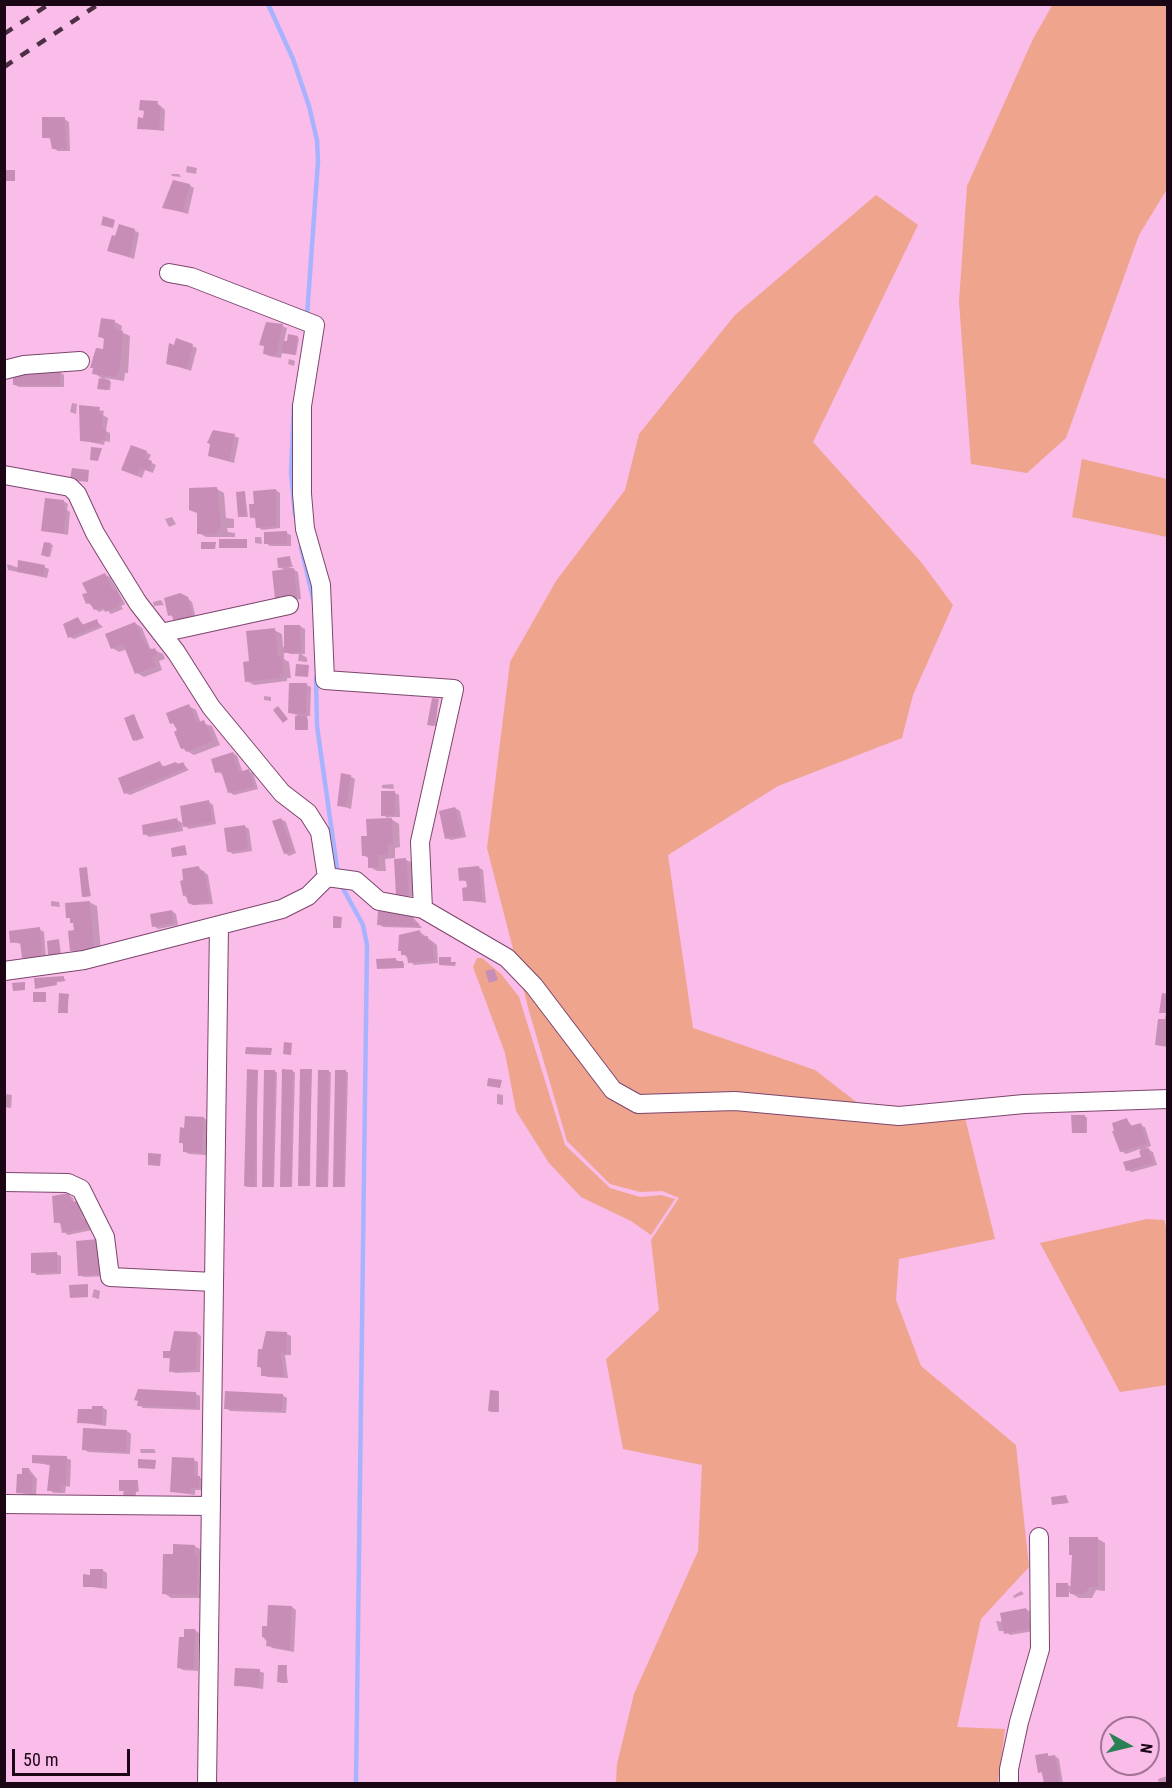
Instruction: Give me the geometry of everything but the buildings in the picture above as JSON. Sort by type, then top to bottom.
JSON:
[{"type":"street","points":[[169,273],[191,277],[315,326],[302,406],[302,494],[305,529],[321,585],[325,680],[454,689],[420,842],[423,909]]},
{"type":"street","points":[[4,370],[24,365],[80,361]]},
{"type":"street","points":[[4,475],[70,487],[106,552],[211,707],[282,793],[308,813],[320,832],[327,877]]},
{"type":"street","points":[[161,633],[289,605]]},
{"type":"street","points":[[327,877],[356,881],[379,901],[423,909],[507,958],[534,986],[613,1090],[638,1104],[735,1101],[899,1116],[1024,1104],[1167,1099]]},
{"type":"street","points":[[4,972],[84,960],[282,909],[308,896],[327,877]]},
{"type":"street","points":[[207,1784],[219,925]]},
{"type":"street","points":[[4,1182],[68,1183],[81,1188],[105,1237],[110,1277],[214,1282]]},
{"type":"street","points":[[4,1504],[211,1506]]},
{"type":"street","points":[[1009,1784],[1009,1769],[1019,1722],[1040,1649],[1039,1537]]},
{"type":"shaded area","points":[[1053,4],[1167,5],[1167,189],[1139,235],[1066,438],[1027,473],[971,464],[959,302],[967,186],[1033,39]]},
{"type":"shaded area","points":[[876,195],[918,225],[813,442],[921,562],[953,605],[913,695],[902,738],[778,786],[668,855],[693,1028],[815,1070],[886,1125],[965,1118],[995,1239],[899,1259],[896,1300],[921,1366],[1016,1445],[1029,1567],[981,1619],[957,1727],[1005,1729],[998,1783],[616,1783],[617,1764],[634,1694],[698,1551],[702,1465],[623,1449],[606,1359],[659,1310],[651,1240],[679,1198],[662,1191],[640,1192],[610,1184],[567,1141],[529,1011],[487,848],[510,662],[556,581],[625,490],[639,434],[735,315]]},
{"type":"shaded area","points":[[1082,459],[1167,479],[1167,537],[1072,517]]},
{"type":"shaded area","points":[[477,958],[482,958],[502,975],[519,997],[565,1145],[610,1188],[640,1197],[661,1195],[675,1199],[651,1235],[631,1221],[581,1197],[549,1163],[516,1111],[505,1053],[473,967]]},
{"type":"shaded area","points":[[1147,1219],[1164,1220],[1167,1230],[1167,1385],[1120,1392],[1040,1243]]},
{"type":"waterway","points":[[268,4],[293,59],[309,106],[317,140],[318,161],[307,316]]},
{"type":"waterway","points":[[294,404],[291,473],[295,515]]},
{"type":"waterway","points":[[301,547],[314,603]]},
{"type":"waterway","points":[[316,678],[317,726],[338,875]]},
{"type":"waterway","points":[[340,883],[363,925],[367,945],[356,1784]]},
{"type":"railway","points":[[4,34],[49,4]]},
{"type":"railway","points":[[4,67],[99,4]]}]
